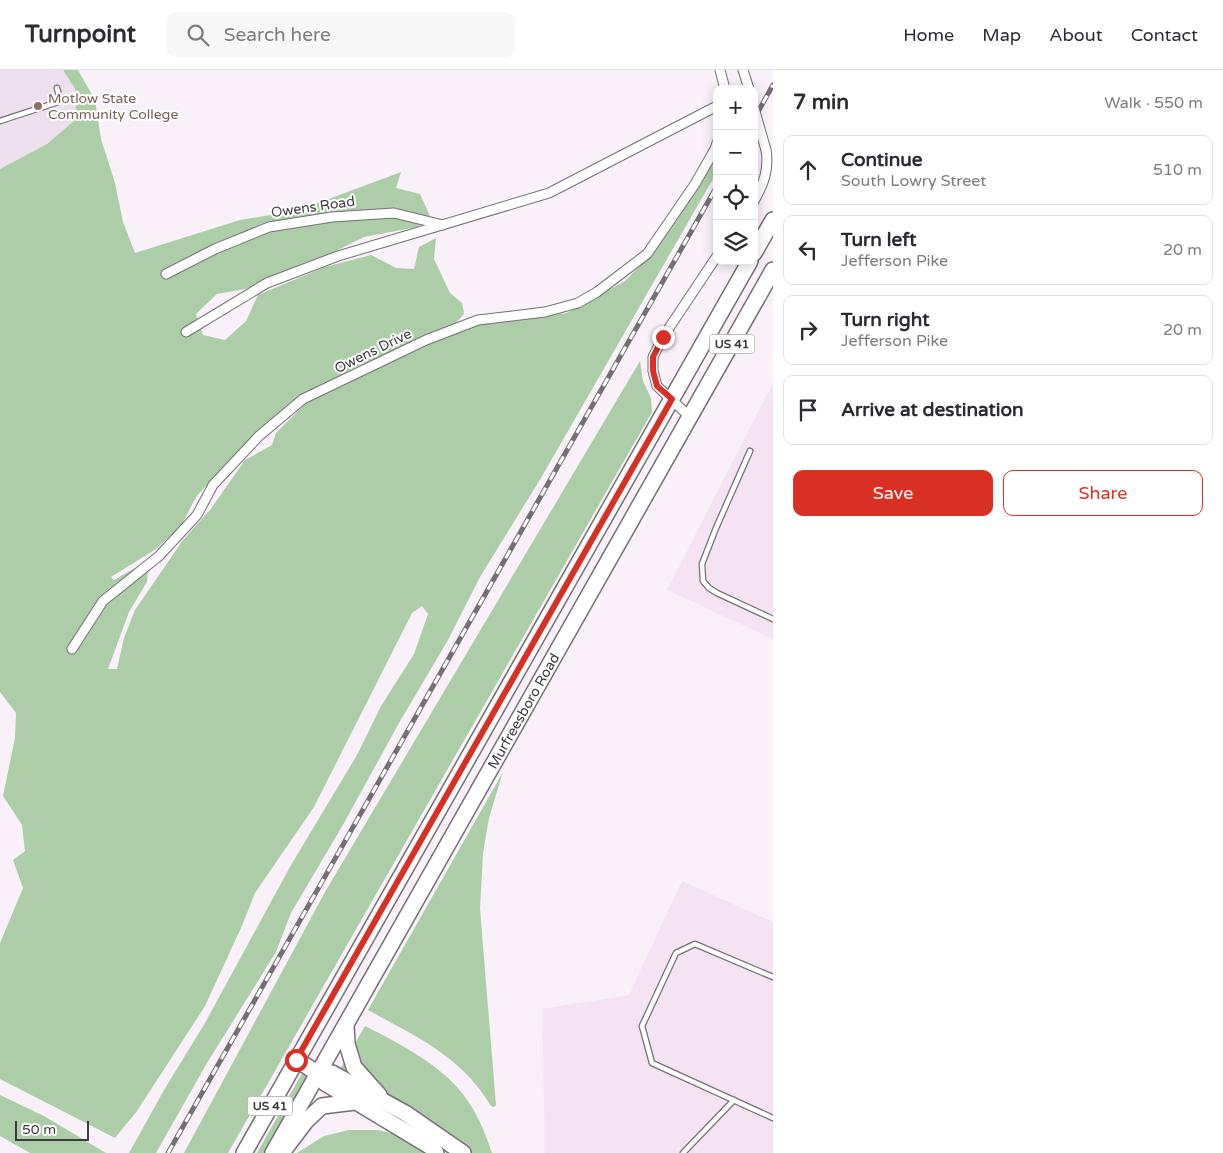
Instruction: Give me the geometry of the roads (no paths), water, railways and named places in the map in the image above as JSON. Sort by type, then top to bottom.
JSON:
[{"type":"main road","points":[[758,246],[773,220]]},
{"type":"main road","name":"US 41","points":[[244,1153],[748,265]]},
{"type":"main road","name":"Murfreesboro Road","points":[[273,1153],[322,1076],[346,1026],[773,270]]},
{"type":"main road","points":[[346,1026],[347,1044],[354,1068],[387,1103]]},
{"type":"main road","points":[[296,1060],[322,1076],[325,1083],[430,1147],[436,1153]]},
{"type":"main road","points":[[322,1076],[332,1073],[406,1113],[463,1153]]},
{"type":"main road","points":[[281,1153],[306,1121],[322,1106],[355,1102]]},
{"type":"street","points":[[720,70],[724,85]]},
{"type":"street","points":[[743,70],[747,85]]},
{"type":"street","points":[[186,332],[267,283],[338,256],[549,193],[713,108]]},
{"type":"street","points":[[758,122],[768,164],[765,180],[758,193]]},
{"type":"street","name":"Owens Drive","points":[[72,649],[103,601],[159,556],[197,515],[213,485],[259,436],[303,399],[426,340],[478,320],[545,312],[578,302],[597,292],[647,254],[695,184],[713,153]]},
{"type":"street","name":"Owens Road","points":[[166,274],[215,249],[269,227],[357,214],[394,213],[443,225]]},
{"type":"street","points":[[690,417],[657,386],[653,371],[653,357],[663,337],[713,262]]},
{"type":"lane","points":[[0,121],[58,102],[60,100],[57,88]]},
{"type":"lane","points":[[750,451],[702,564],[703,581],[708,588],[717,593],[773,619]]},
{"type":"lane","points":[[773,977],[696,944],[676,953],[642,1026],[652,1063],[773,1118]]},
{"type":"lane","points":[[683,1153],[734,1100]]},
{"type":"railway","points":[[758,112],[773,85]]},
{"type":"railway","points":[[168,1153],[713,193]]},
{"type":"place","name":"Motlow State Community College","points":[[38,106]]}]
